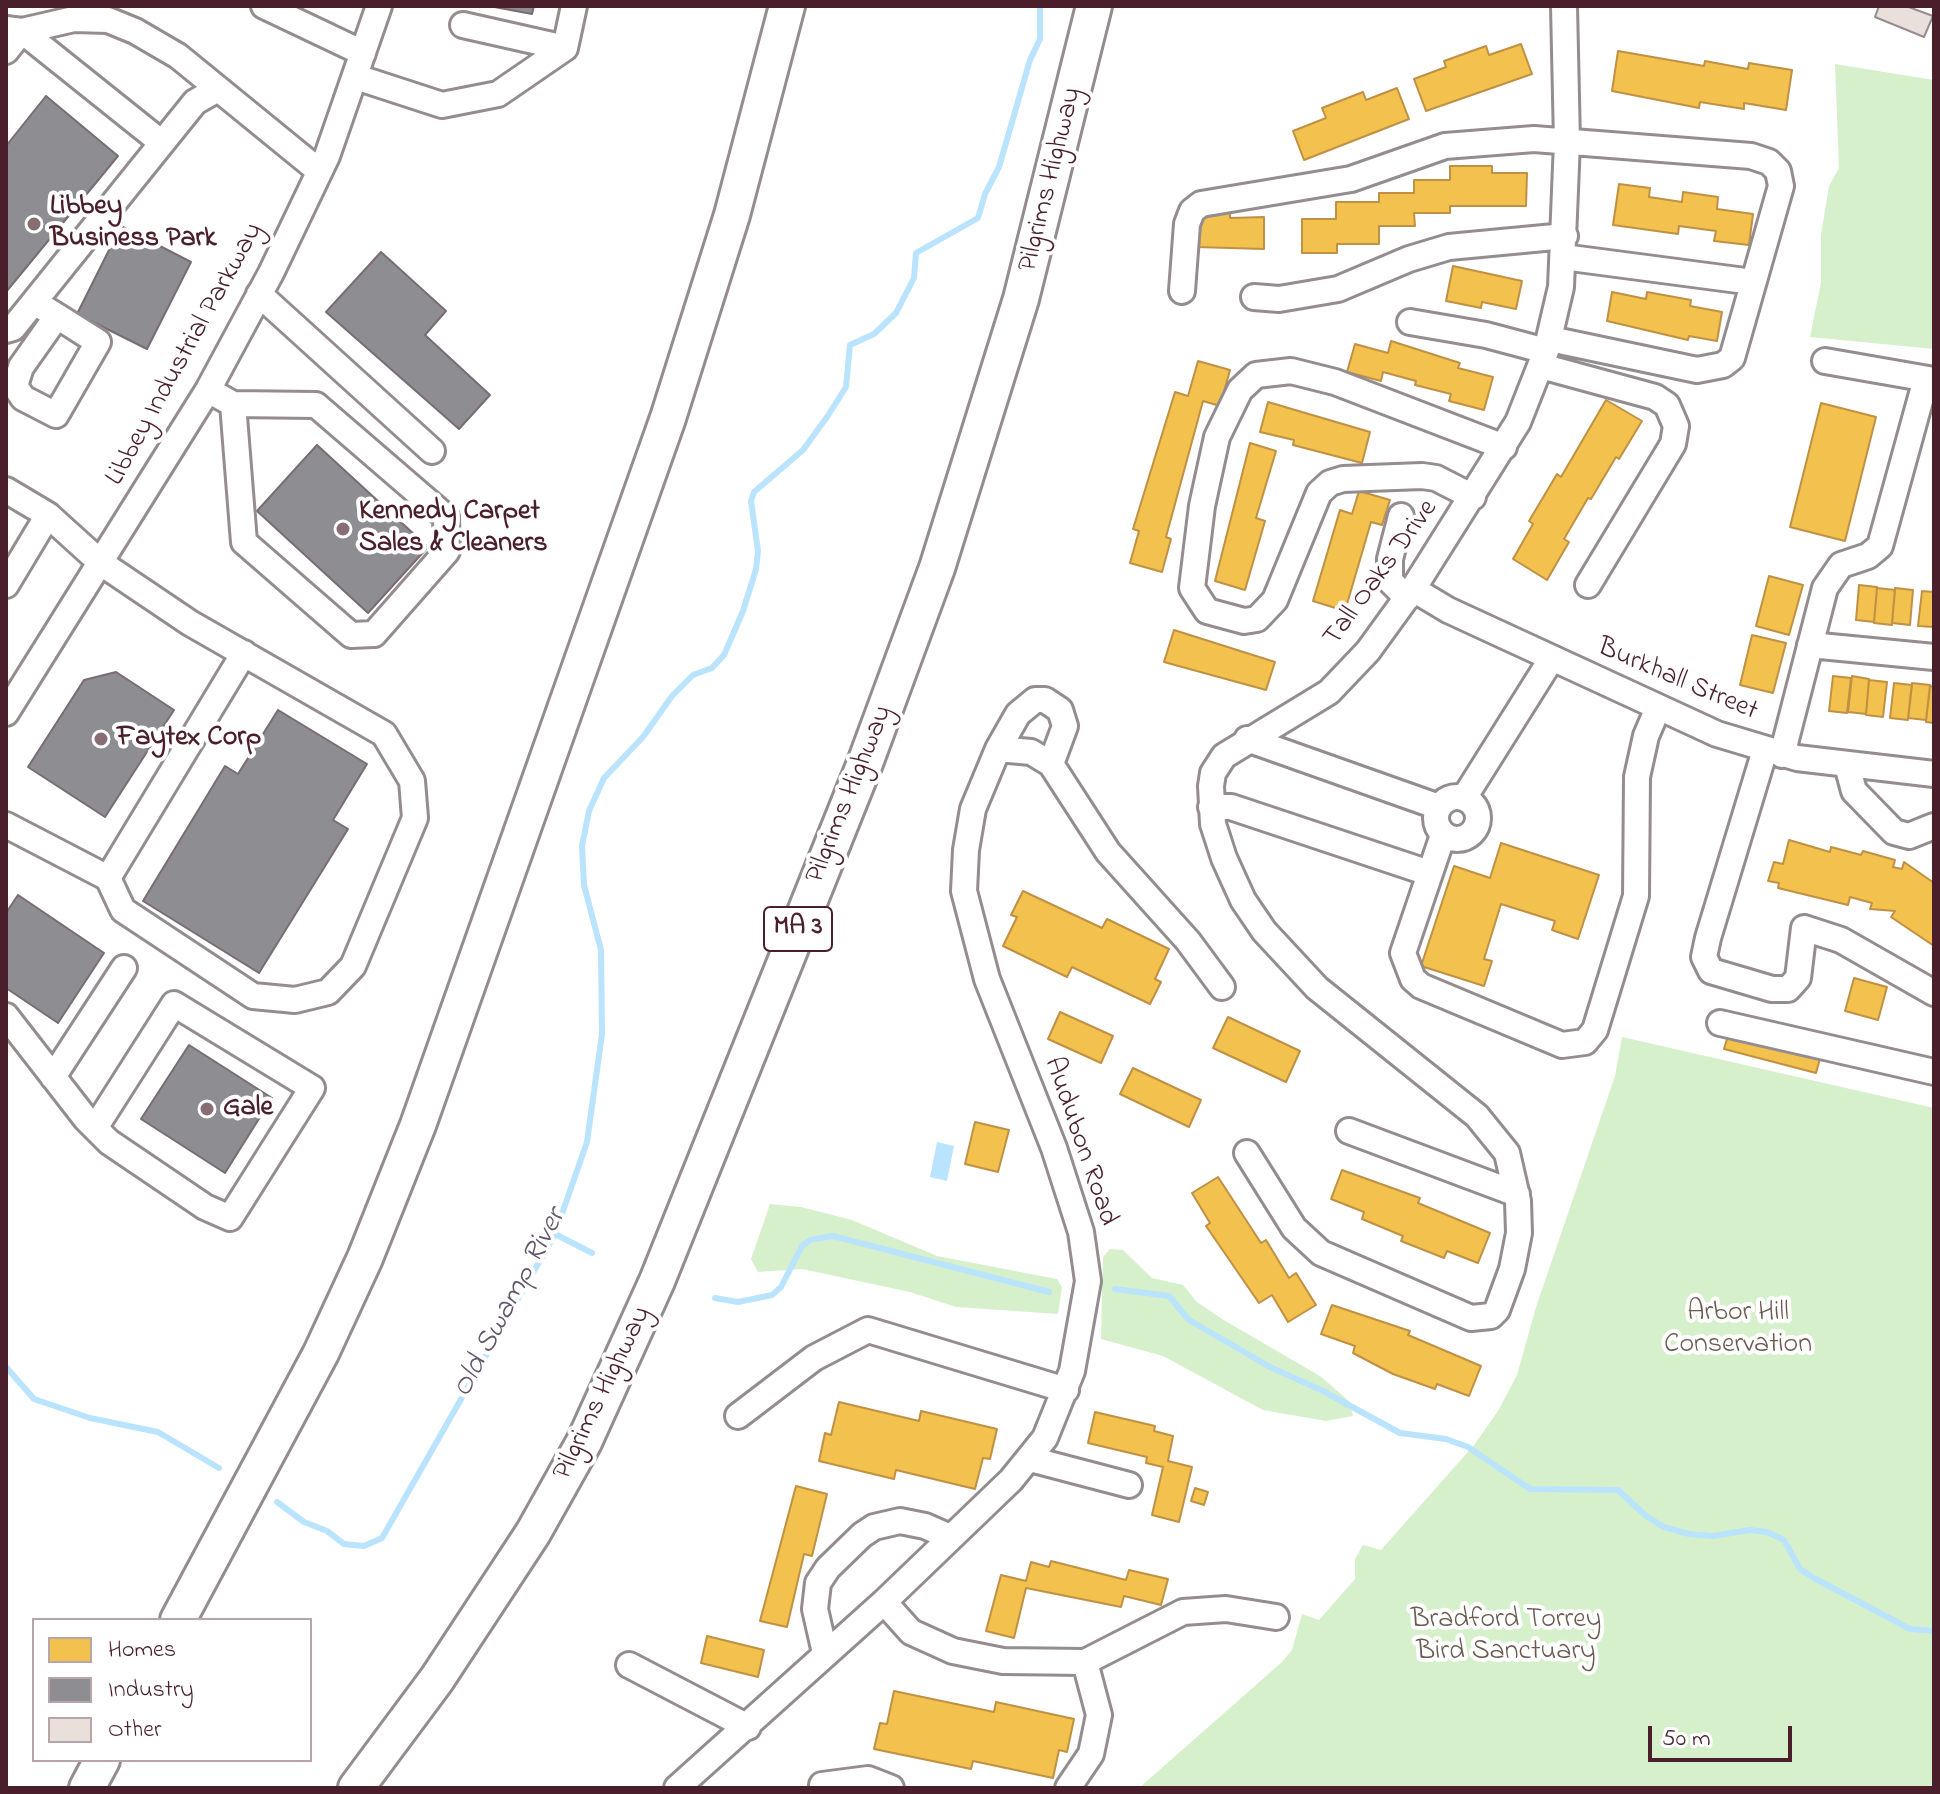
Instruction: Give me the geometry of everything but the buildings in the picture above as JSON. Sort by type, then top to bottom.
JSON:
[{"type":"highway","points":[[179,1618],[321,1353],[410,1147],[677,391],[740,187],[787,6]]},
{"type":"highway","name":"Pilgrims Highway","points":[[356,1788],[437,1679],[533,1533],[584,1442],[657,1281],[865,763],[941,554],[1025,285],[1094,6]]},
{"type":"highway","points":[[87,1788],[101,1762]]},
{"type":"street","points":[[264,6],[363,53]]},
{"type":"street","name":"Libbey Industrial Parkway","points":[[9,702],[101,563],[208,390],[319,171],[356,77],[379,6]]},
{"type":"street","points":[[356,77],[442,105],[498,94],[565,48],[574,6]]},
{"type":"street","name":"Tall Oaks Drive","points":[[1247,1153],[1307,1244],[1342,1265],[1471,1318],[1491,1316],[1497,1310],[1519,1233],[1517,1194],[1507,1153],[1477,1116],[1317,988],[1264,931],[1243,900],[1224,858],[1211,807],[1211,786],[1218,763],[1247,739],[1306,708],[1329,692],[1368,651],[1410,594],[1504,447],[1546,352],[1564,246],[1567,142],[1564,6]]},
{"type":"street","points":[[14,30],[74,19],[108,20],[135,31],[178,56],[319,171]]},
{"type":"street","points":[[463,25],[565,48]]},
{"type":"street","points":[[6,51],[14,30]]},
{"type":"street","points":[[14,30],[162,143]]},
{"type":"street","points":[[6,330],[13,328],[195,102],[216,90]]},
{"type":"street","points":[[1182,291],[1187,224],[1192,211],[1201,204],[1351,179],[1415,154],[1473,141],[1567,142],[1751,156],[1769,162],[1778,171],[1781,186],[1732,358],[1713,369],[1697,370],[1546,352]]},
{"type":"street","points":[[1254,297],[1279,299],[1338,289],[1418,255],[1449,247],[1564,246],[1753,282]]},
{"type":"street","points":[[259,294],[432,451]]},
{"type":"street","points":[[34,302],[57,316]]},
{"type":"street","points":[[1410,322],[1486,335],[1546,352],[1655,397],[1667,405],[1676,426],[1673,444],[1588,585]]},
{"type":"street","points":[[1825,361],[1930,380],[1880,546],[1872,554],[1841,565],[1832,574],[1704,957],[1711,971],[1772,989],[1788,989],[1798,978],[1804,928],[1841,940],[1934,993]]},
{"type":"street","points":[[1473,497],[1436,478],[1422,476],[1343,479],[1330,483],[1319,493],[1275,600],[1257,619],[1244,621],[1207,611],[1192,588],[1202,506],[1217,437],[1240,390],[1256,375],[1291,371],[1335,382],[1504,447]]},
{"type":"street","points":[[208,390],[233,404],[316,405],[446,517],[447,551],[374,634],[351,635],[244,542],[233,404]]},
{"type":"street","points":[[6,490],[48,515],[101,563],[190,623],[384,734],[412,781],[415,818],[353,966],[328,992],[295,1000],[253,996],[123,910],[108,878],[6,825]]},
{"type":"street","points":[[6,585],[48,515]]},
{"type":"street","points":[[1401,516],[1389,574],[1393,586],[1410,594]]},
{"type":"street","name":"Burkhall Street","points":[[1410,594],[1717,734],[1774,752],[1847,765],[1934,774]]},
{"type":"street","points":[[1810,645],[1934,657]]},
{"type":"street","points":[[108,878],[244,653]]},
{"type":"street","points":[[1464,798],[1552,658]]},
{"type":"street","name":"Audubon Road","points":[[677,1788],[884,1602],[1030,1459],[1050,1427],[1066,1390],[1085,1310],[1088,1281],[1084,1248],[1054,1148],[987,979],[964,891],[966,850],[973,809],[998,749],[1018,714],[1035,700],[1054,702],[1065,726],[1051,764]]},
{"type":"street","points":[[1443,835],[1453,840],[1463,839],[1475,829],[1473,804],[1455,797],[1439,807],[1437,816],[1443,835],[1403,953],[1413,979],[1421,986],[1562,1045],[1585,1042],[1595,1030],[1636,896],[1637,777],[1646,736],[1658,708]]},
{"type":"street","points":[[1247,739],[1439,807]]},
{"type":"street","points":[[998,749],[1031,752],[1051,764],[1116,863],[1188,941],[1222,987]]},
{"type":"street","points":[[1847,765],[1854,791],[1894,832],[1909,836],[1934,826]]},
{"type":"street","points":[[1211,807],[1231,807],[1429,873]]},
{"type":"street","points":[[53,1077],[124,968]]},
{"type":"street","points":[[6,1016],[53,1077],[95,1128],[109,1142],[205,1207],[230,1218],[312,1088],[174,1004],[95,1128]]},
{"type":"street","points":[[1720,1023],[1934,1072]]},
{"type":"street","points":[[1349,1131],[1517,1194]]},
{"type":"street","points":[[738,1416],[814,1358],[868,1330],[1066,1390]]},
{"type":"street","points":[[1030,1459],[1129,1485]]},
{"type":"street","points":[[825,1653],[815,1609],[818,1583],[828,1568],[862,1535],[874,1527],[900,1521],[925,1526],[950,1537]]},
{"type":"street","points":[[884,1602],[911,1632],[953,1651],[1003,1661],[1085,1662],[1183,1612],[1226,1609],[1276,1617]]},
{"type":"street","points":[[1068,1788],[1091,1754],[1099,1715],[1085,1662]]},
{"type":"street","points":[[629,1665],[748,1727]]},
{"type":"street","points":[[822,1785],[868,1779],[891,1788]]},
{"type":"green space","points":[[1835,64],[1934,80],[1934,349],[1810,337],[1821,282],[1821,235],[1829,186],[1839,168]]},
{"type":"green space","points":[[1622,1037],[1934,1108],[1934,1788],[1139,1788],[1282,1662],[1292,1650],[1302,1614],[1319,1620],[1355,1579],[1355,1559],[1363,1545],[1381,1550],[1474,1445],[1498,1411],[1517,1375],[1536,1307],[1615,1076]]},
{"type":"green space","points":[[770,1204],[801,1207],[852,1220],[937,1256],[1057,1279],[1062,1287],[1058,1314],[956,1307],[910,1292],[802,1269],[758,1272],[751,1259]]},
{"type":"green space","points":[[1110,1249],[1123,1250],[1152,1278],[1183,1285],[1197,1302],[1222,1319],[1320,1376],[1349,1401],[1353,1416],[1326,1421],[1263,1410],[1163,1356],[1101,1339],[1103,1257]]},
{"type":"water","points":[[937,1142],[954,1146],[947,1181],[930,1177]]},
{"type":"waterway","name":"Old Swamp River","points":[[277,1502],[304,1522],[327,1531],[344,1544],[364,1546],[382,1538],[555,1234],[587,1142],[602,1034],[601,950],[584,885],[582,846],[589,811],[604,778],[643,737],[672,696],[693,675],[712,668],[724,655],[743,611],[756,569],[758,551],[751,501],[754,492],[803,450],[827,417],[846,387],[850,345],[874,334],[896,313],[914,278],[916,253],[978,218],[985,194],[999,167],[1030,60],[1040,39],[1040,6]]},
{"type":"waterway","points":[[555,1234],[592,1253]]},
{"type":"waterway","points":[[715,1298],[738,1302],[772,1295],[781,1287],[802,1246],[810,1240],[833,1236],[1049,1292]]},
{"type":"waterway","points":[[1115,1289],[1169,1296],[1189,1320],[1270,1367],[1323,1391],[1400,1433],[1446,1439],[1468,1447],[1530,1489],[1618,1490],[1646,1516],[1664,1527],[1689,1534],[1713,1536],[1750,1530],[1767,1532],[1784,1540],[1800,1569],[1814,1578],[1910,1629],[1934,1631]]},
{"type":"waterway","name":"Old Swamp River","points":[[6,1367],[34,1399],[90,1418],[158,1432],[219,1468]]},
{"type":"place","name":"Libbey Business Park","points":[[34,224]]},
{"type":"place","name":"Kennedy Carpet Sales & Cleaners","points":[[343,529]]},
{"type":"place","name":"Faytex Corp","points":[[101,739]]},
{"type":"place","name":"Gale","points":[[207,1109]]},
{"type":"park label","name":"Arbor Hill Conservation","points":[[1738,1330]]},
{"type":"park label","name":"Bradford Torrey Bird Sanctuary","points":[[1506,1637]]}]
